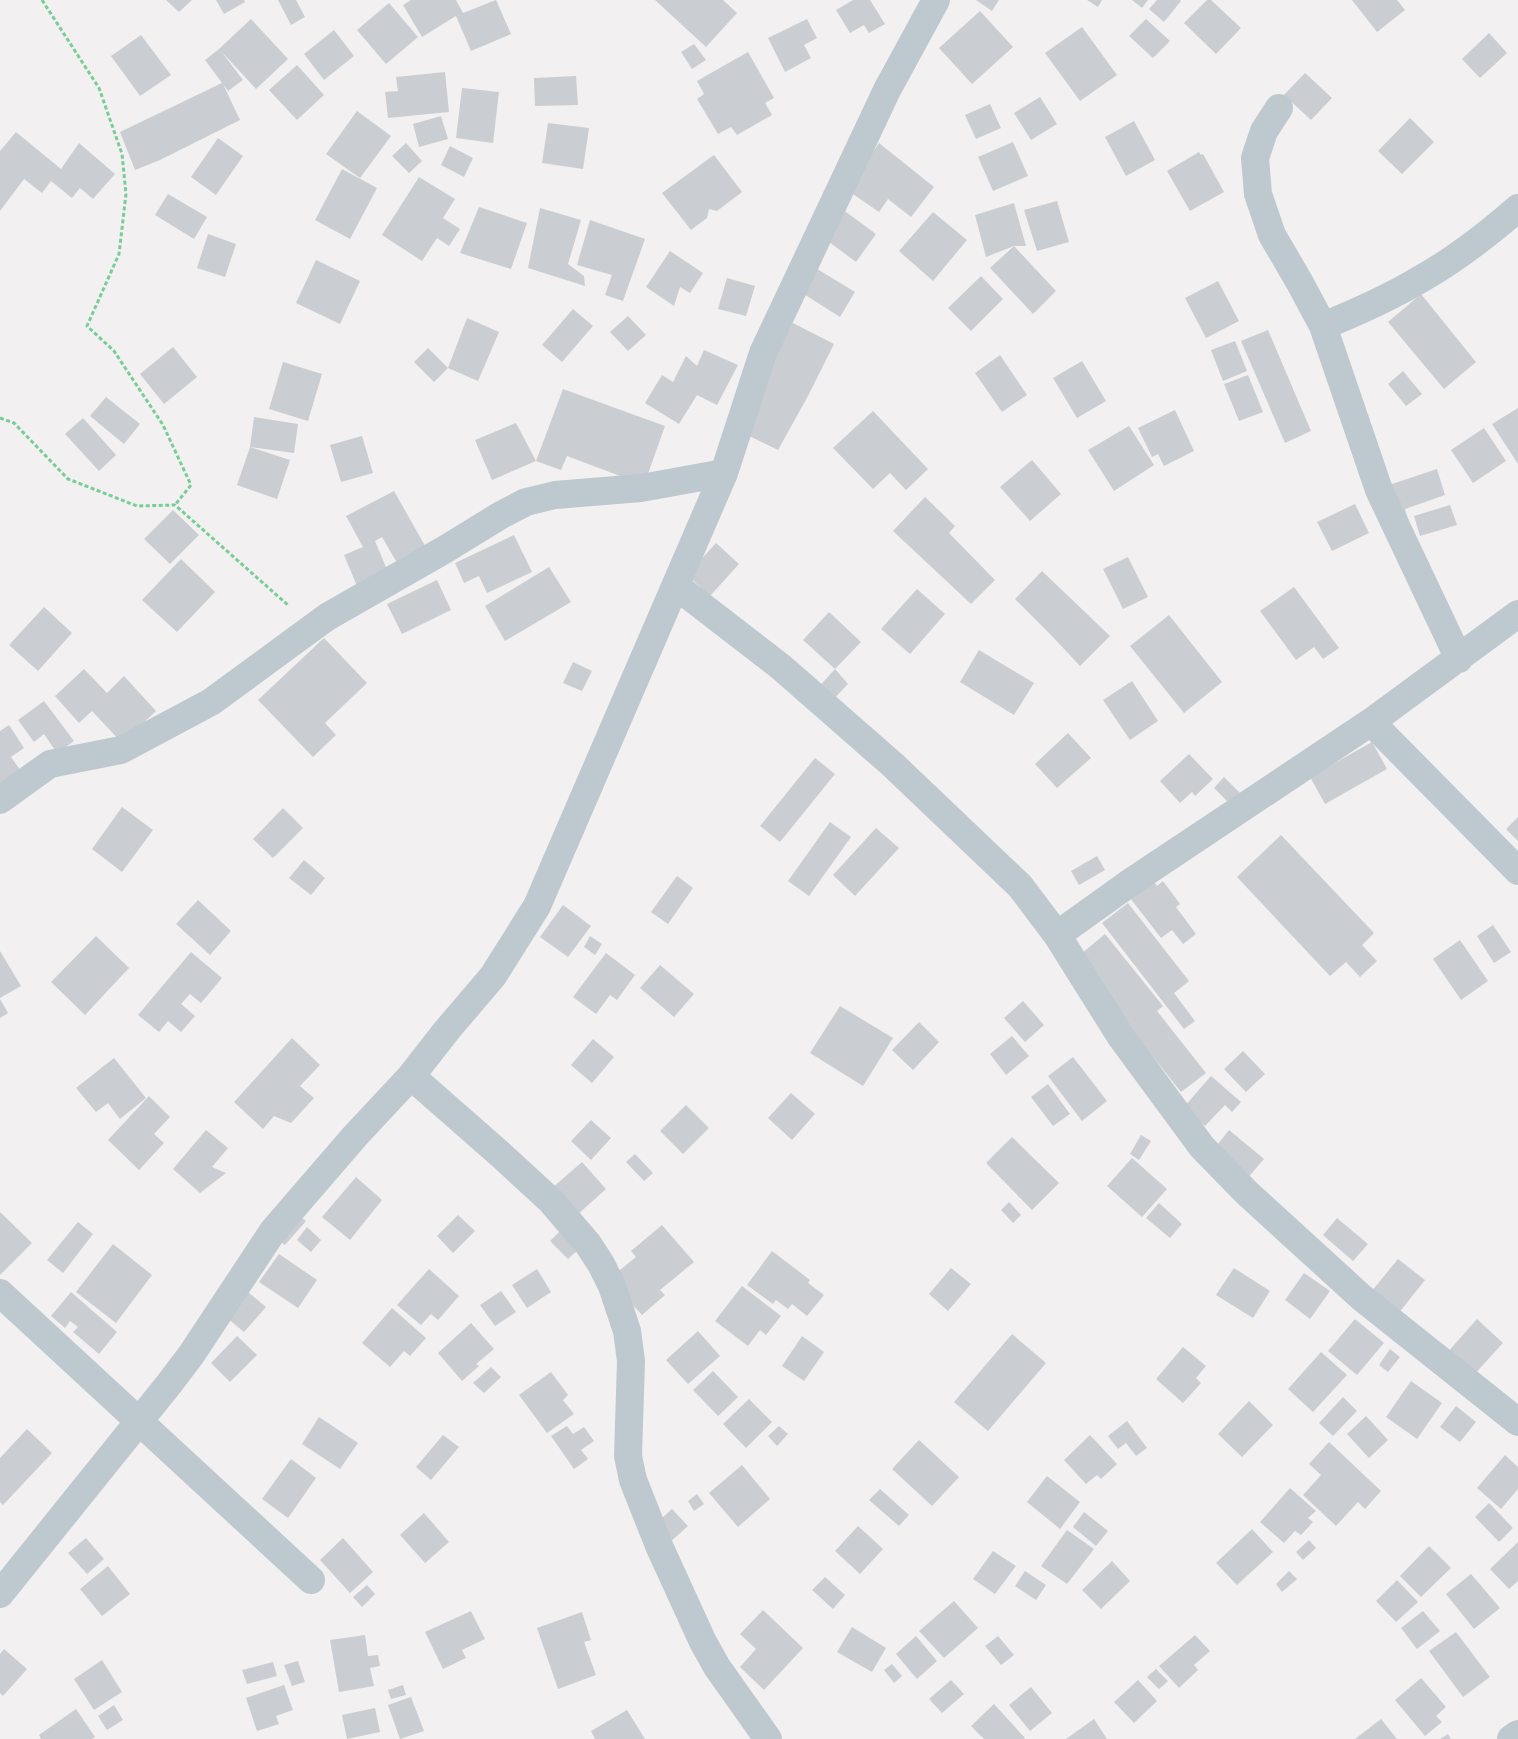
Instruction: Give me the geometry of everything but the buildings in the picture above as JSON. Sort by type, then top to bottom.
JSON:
[{"type":"street","points":[[0,1594],[140,1422],[191,1355],[273,1231],[355,1136],[411,1076],[493,976],[537,906],[724,473],[763,353],[887,90],[936,0]]},
{"type":"street","points":[[1280,108],[1264,131],[1255,158],[1258,194],[1272,235],[1323,326],[1380,490],[1459,659]]},
{"type":"street","points":[[1323,326],[1355,313],[1419,280],[1477,242],[1518,208]]},
{"type":"street","points":[[0,800],[50,764],[121,750],[211,702],[327,617],[526,502],[555,495],[641,488],[724,473]]},
{"type":"street","points":[[676,586],[781,667],[893,765],[1020,886],[1057,935],[1121,1037],[1202,1147],[1247,1193],[1361,1297],[1518,1422]]},
{"type":"street","points":[[1057,935],[1131,882],[1248,806],[1371,722],[1518,614]]},
{"type":"street","points":[[1371,722],[1518,871]]},
{"type":"street","points":[[411,1076],[551,1201],[588,1244],[601,1264],[612,1286],[627,1331],[631,1361],[628,1456],[633,1480],[660,1548],[703,1642],[717,1667],[768,1739]]},
{"type":"street","points":[[0,1293],[310,1580]]},
{"type":"street","points":[[1511,1739],[1518,1734]]},
{"type":"path","points":[[42,0],[99,88],[122,154],[126,194],[119,254],[87,326],[114,351],[162,425],[191,485],[174,505]]},
{"type":"path","points":[[0,418],[14,423],[68,480],[137,506],[174,505],[313,627]]}]
